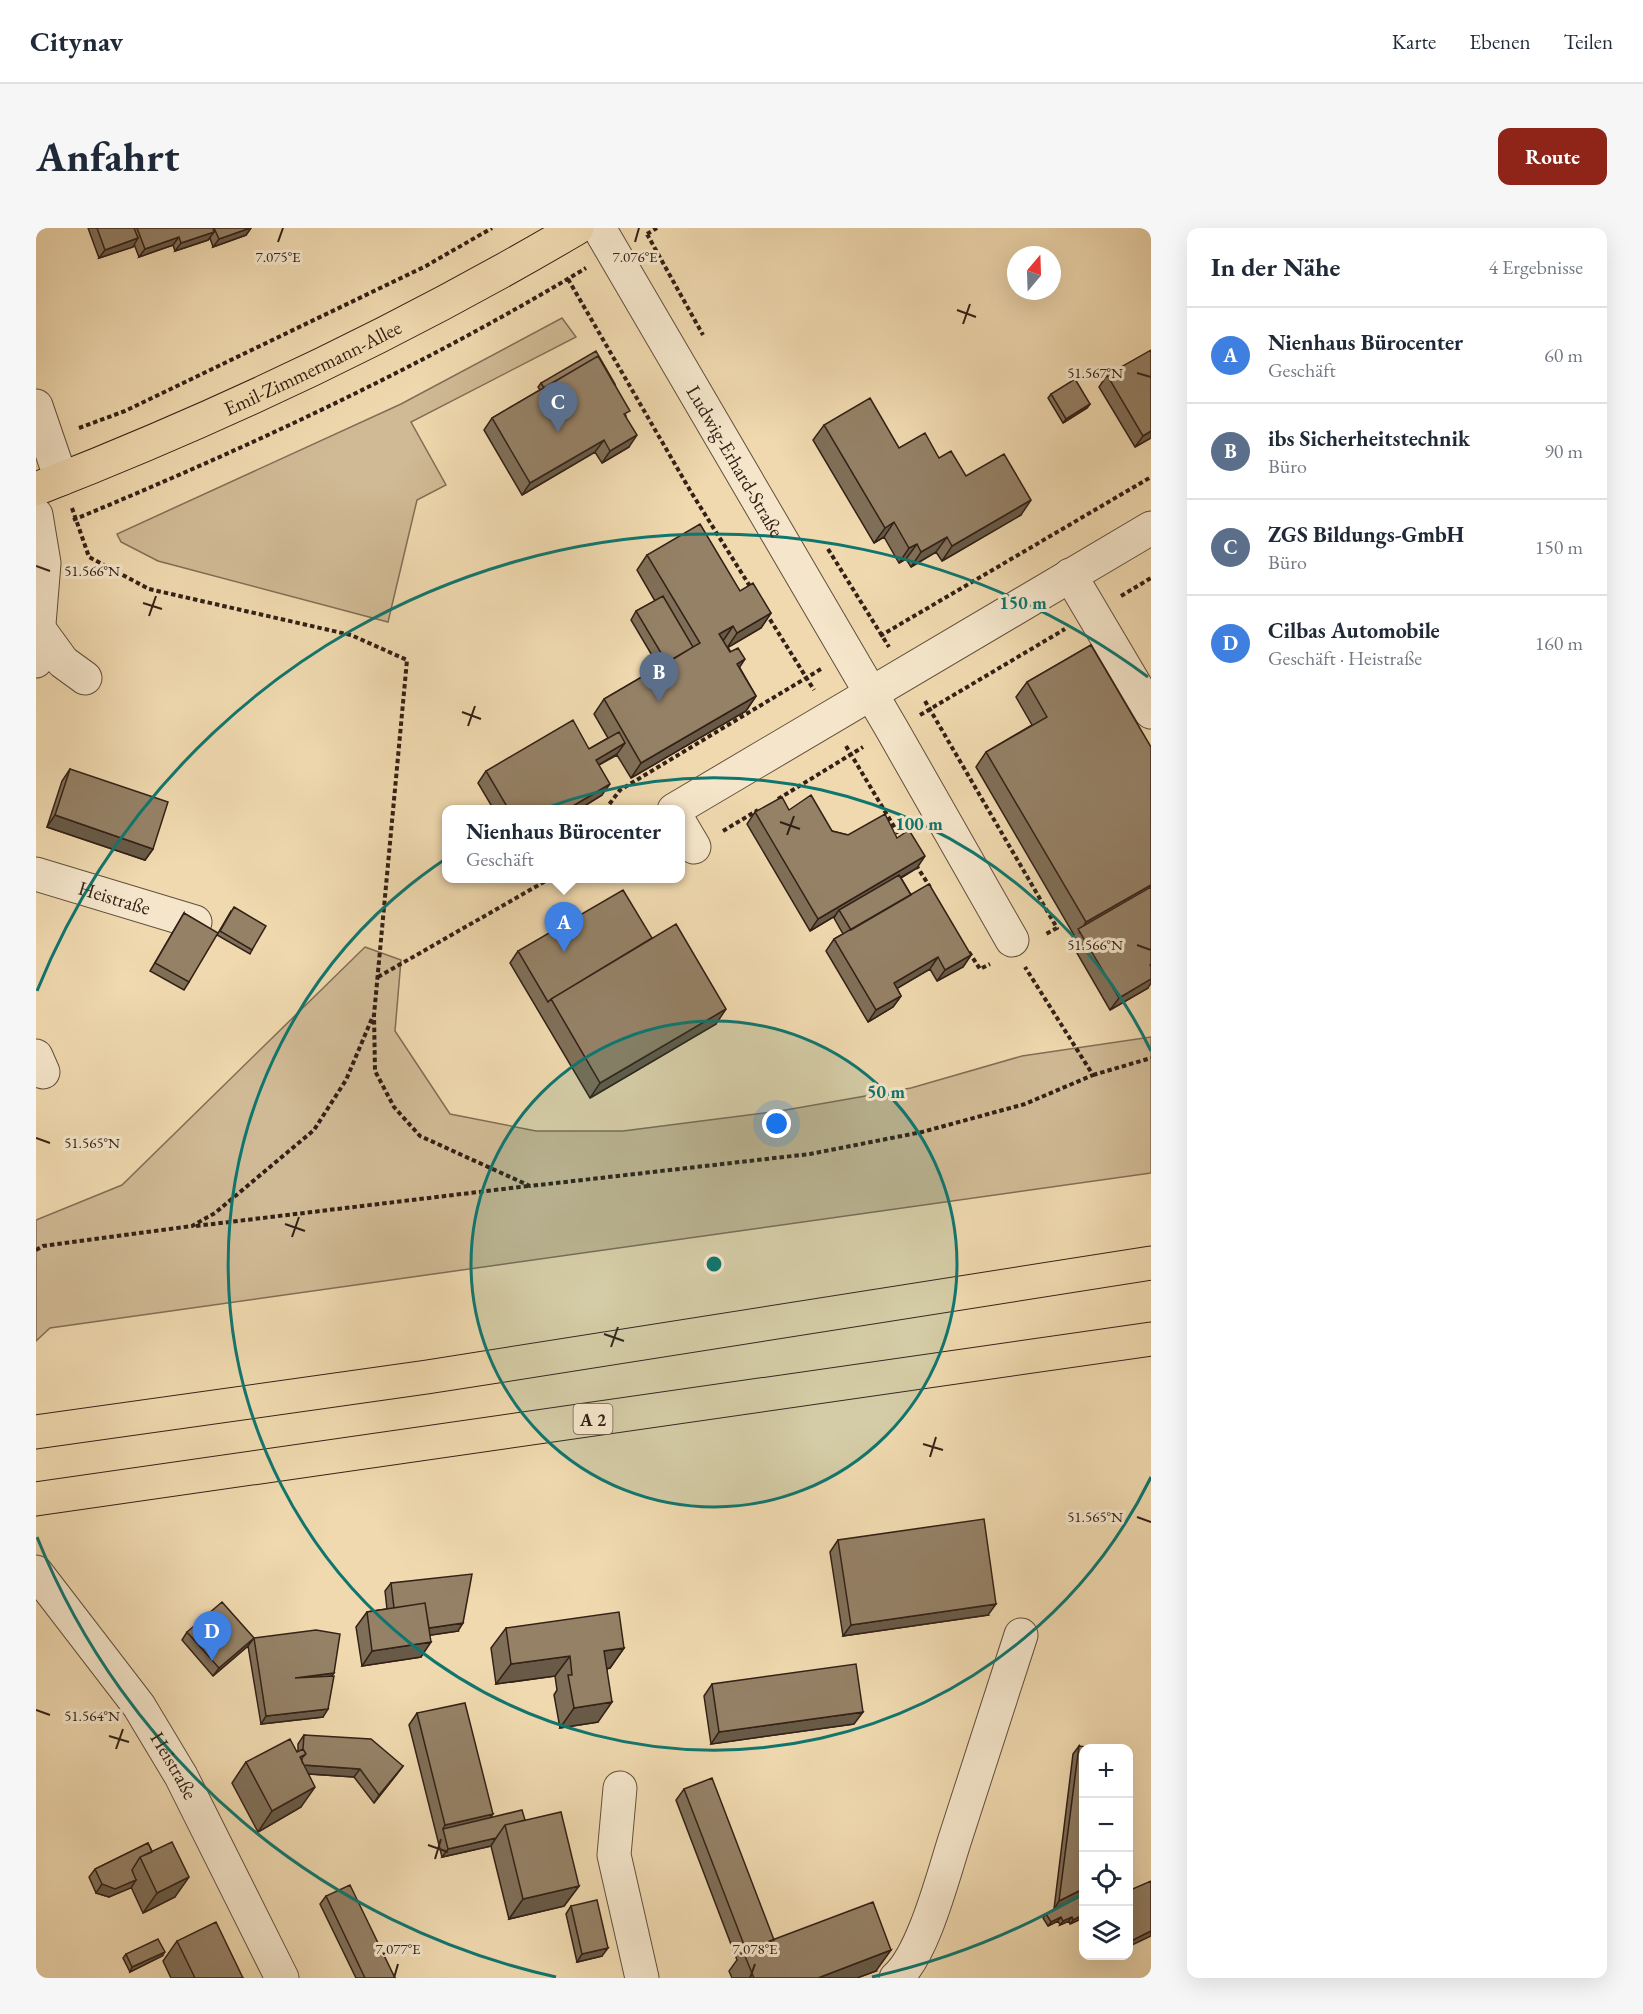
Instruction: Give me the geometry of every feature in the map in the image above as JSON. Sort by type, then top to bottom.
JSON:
[{"type":"main road","name":"Emil-Zimmermann-Allee","points":[[49,484],[263,394],[402,326],[578,228]]},
{"type":"main road","points":[[36,1432],[427,1377],[1151,1263]]},
{"type":"main road","name":"A 2","points":[[36,1499],[1151,1339]]},
{"type":"street","name":"Ludwig-Erhard-Straße","points":[[599,228],[893,730],[1012,940]]},
{"type":"street","points":[[36,406],[48,438],[49,484]]},
{"type":"street","points":[[36,661],[44,563],[38,524]]},
{"type":"street","points":[[682,805],[1151,528]]},
{"type":"street","points":[[1070,575],[1151,712]]},
{"type":"street","points":[[39,629],[63,662],[85,678]]},
{"type":"street","name":"Heistraße","points":[[36,874],[195,922]]},
{"type":"street","name":"Heistraße","points":[[36,1572],[145,1716],[181,1776],[282,1978]]},
{"type":"street","points":[[896,1978],[906,1968],[916,1949],[932,1906],[1021,1635]]},
{"type":"street","points":[[620,1788],[614,1855],[642,1978]]},
{"type":"path","points":[[48,438],[135,406],[426,266],[492,228]]},
{"type":"path","points":[[38,524],[75,519],[295,424],[441,350],[568,279]]},
{"type":"path","points":[[49,484],[75,519],[89,556],[148,589],[351,635],[407,660],[374,1015],[375,1071],[394,1107],[420,1136],[530,1186]]},
{"type":"path","points":[[378,977],[544,883]]},
{"type":"path","points":[[1012,940],[1021,961],[1094,1075]]},
{"type":"path","points":[[192,1226],[234,1199],[314,1130],[346,1080],[374,1015]]},
{"type":"path","points":[[36,1250],[43,1246],[192,1226],[832,1149],[922,1132],[1025,1104],[1094,1075],[1151,1058]]},
{"type":"shaded area","points":[[562,318],[576,337],[411,422],[446,485],[417,500],[388,622],[158,561],[121,542],[117,534],[401,404]]},
{"type":"shaded area","points":[[365,947],[401,960],[395,1031],[450,1114],[536,1131],[623,1131],[780,1111],[911,1088],[1022,1056],[1151,1037],[1151,1173],[50,1328],[36,1341],[36,1220],[122,1185]]},
{"type":"building","points":[[97,228],[134,228],[138,238],[105,250]]},
{"type":"building","points":[[137,228],[213,228],[214,232],[181,243],[179,237],[145,249]]},
{"type":"building","points":[[214,228],[250,228],[219,239]]},
{"type":"building","points":[[1151,350],[1151,431],[1143,436],[1107,375]]},
{"type":"building","points":[[596,351],[615,384],[598,356],[544,388],[541,383]]},
{"type":"building","points":[[598,356],[630,411],[624,414],[637,435],[610,451],[604,440],[530,483],[492,418]]},
{"type":"building","points":[[1075,379],[1090,404],[1066,419],[1051,394]]},
{"type":"building","points":[[870,398],[899,448],[925,433],[939,458],[951,451],[966,476],[1004,454],[1031,500],[952,546],[947,537],[921,552],[917,544],[909,548],[894,522],[885,528],[824,425]]},
{"type":"building","points":[[700,524],[740,591],[753,583],[771,613],[737,633],[733,626],[719,634],[730,652],[738,648],[745,659],[737,664],[756,696],[641,763],[604,699],[700,643],[647,555]]},
{"type":"building","points":[[663,596],[693,647],[667,663],[636,611]]},
{"type":"building","points":[[1091,645],[1151,747],[1151,885],[1086,922],[986,752],[1047,717],[1027,682]]},
{"type":"building","points":[[573,720],[589,749],[619,732],[625,743],[596,760],[610,784],[574,805],[506,805],[486,771]]},
{"type":"building","points":[[70,769],[168,802],[153,849],[55,815]]},
{"type":"building","points":[[811,795],[832,831],[848,835],[885,814],[897,838],[909,830],[925,856],[818,919],[755,812],[782,797],[789,810]]},
{"type":"building","points":[[899,875],[911,895],[851,930],[839,910]]},
{"type":"building","points":[[929,884],[971,955],[945,970],[938,957],[894,983],[901,996],[876,1010],[834,939]]},
{"type":"building","points":[[1151,887],[1151,979],[1119,998],[1078,929]]},
{"type":"building","points":[[623,890],[652,938],[548,1002],[518,951]]},
{"type":"building","points":[[234,907],[266,926],[252,950],[220,931]]},
{"type":"building","points":[[184,913],[218,933],[189,982],[155,963]]},
{"type":"building","points":[[676,924],[726,1009],[600,1083],[551,999]]},
{"type":"building","points":[[984,1519],[996,1604],[851,1625],[838,1540]]},
{"type":"building","points":[[472,1574],[463,1623],[429,1628],[425,1603],[394,1608],[391,1583]]},
{"type":"building","points":[[222,1602],[254,1638],[219,1668],[187,1632]]},
{"type":"building","points":[[425,1603],[431,1642],[372,1651],[367,1612]]},
{"type":"building","points":[[619,1612],[624,1648],[604,1651],[612,1702],[574,1708],[568,1675],[572,1675],[570,1656],[511,1664],[506,1628]]},
{"type":"building","points":[[316,1630],[340,1634],[334,1673],[295,1678],[334,1676],[328,1709],[266,1716],[254,1638]]},
{"type":"building","points":[[856,1664],[863,1712],[719,1732],[712,1684]]},
{"type":"building","points":[[465,1703],[493,1814],[445,1825],[417,1713]]},
{"type":"building","points":[[304,1735],[371,1739],[403,1766],[379,1795],[360,1769],[304,1765],[302,1758],[306,1754],[303,1749]]},
{"type":"building","points":[[290,1739],[297,1752],[303,1749],[306,1754],[300,1757],[315,1787],[272,1811],[246,1762]]},
{"type":"building","points":[[1079,1746],[1079,1891],[1059,1901]]},
{"type":"building","points":[[712,1778],[774,1940],[746,1950],[684,1789]]},
{"type":"building","points":[[522,1810],[525,1820],[505,1825],[496,1838],[448,1849],[443,1829]]},
{"type":"building","points":[[561,1812],[579,1886],[523,1899],[505,1825]]},
{"type":"building","points":[[172,1842],[189,1877],[157,1893],[140,1857]]},
{"type":"building","points":[[148,1843],[152,1852],[140,1857],[132,1870],[136,1880],[115,1889],[102,1884],[95,1869]]},
{"type":"building","points":[[1151,1881],[1151,1931],[1133,1940],[1133,1906],[1133,1889]]},
{"type":"building","points":[[350,1885],[395,1978],[365,1978],[326,1896]]},
{"type":"building","points":[[1079,1897],[1079,1917],[1063,1921],[1061,1917],[1051,1922],[1046,1914]]},
{"type":"building","points":[[597,1900],[608,1948],[582,1954],[571,1906]]},
{"type":"building","points":[[873,1902],[891,1950],[818,1978],[754,1978],[743,1951]]},
{"type":"building","points":[[216,1922],[243,1978],[195,1978],[177,1941]]},
{"type":"building","points":[[158,1939],[165,1952],[132,1967],[126,1954]]},
{"type":"place","name":"ZGS Bildungs-GmbH","points":[[558,432]]},
{"type":"place","name":"ibs Sicherheitstechnik","points":[[659,702]]},
{"type":"place","name":"Nienhaus Bürocenter","points":[[564,952]]},
{"type":"place","name":"Cilbas Automobile","points":[[212,1661]]}]
